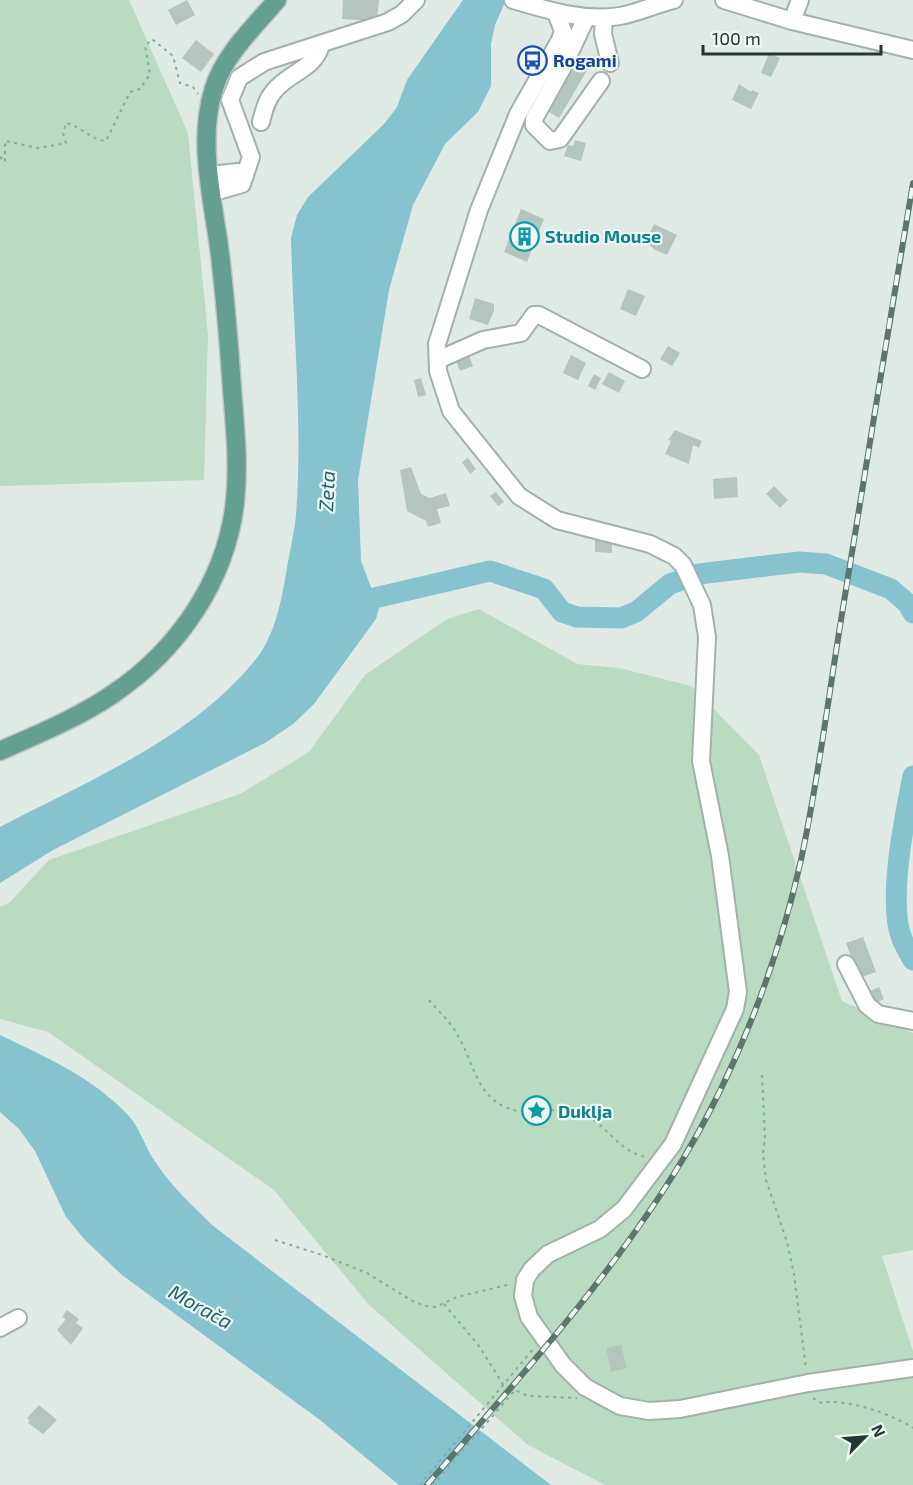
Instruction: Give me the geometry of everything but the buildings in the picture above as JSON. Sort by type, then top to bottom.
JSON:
[{"type":"main road","points":[[0,751],[94,706],[143,670],[169,645],[193,615],[221,559],[234,510],[236,459],[217,184],[207,137],[209,108],[221,70],[277,0]]},
{"type":"street","points":[[217,184],[238,172],[245,175],[250,164],[250,153],[230,105],[233,87],[246,72],[264,62],[393,20],[416,0]]},
{"type":"street","points":[[513,0],[556,13],[586,18],[622,16],[674,0]]},
{"type":"street","points":[[724,0],[792,21],[913,50]]},
{"type":"street","points":[[792,21],[800,0]]},
{"type":"street","points":[[556,13],[563,31],[560,40],[518,114],[479,210],[438,344],[443,393],[451,411],[519,496],[557,520],[650,544],[664,550],[683,565],[706,619],[701,761],[720,856],[738,992],[735,1009],[673,1144],[624,1209],[611,1221],[548,1254],[532,1269],[525,1280],[523,1296],[525,1306],[542,1336],[563,1365],[591,1391],[620,1406],[661,1411],[808,1383],[913,1368]]},
{"type":"street","points":[[586,18],[564,65],[534,119],[534,125],[550,141],[560,139],[602,81]]},
{"type":"street","points":[[604,18],[603,34],[610,63]]},
{"type":"street","points":[[261,122],[266,102],[275,89],[311,64],[318,55],[321,45]]},
{"type":"street","points":[[438,360],[483,340],[521,333],[534,315],[539,315],[642,369]]},
{"type":"street","points":[[846,964],[867,1005],[878,1014],[913,1021]]},
{"type":"street","points":[[0,1328],[18,1318]]},
{"type":"path","points":[[0,157],[5,162],[5,141],[38,148],[66,143],[63,133],[66,123],[76,125],[98,141],[106,141],[130,92],[140,89],[150,74],[145,46],[152,39],[173,56],[180,83],[193,87],[209,108]]},
{"type":"path","points":[[429,1000],[458,1036],[477,1079],[488,1095],[506,1107],[531,1113],[564,1110],[580,1113],[598,1122],[626,1150],[661,1160]]},
{"type":"path","points":[[762,1075],[765,1138],[763,1153],[766,1180],[787,1242],[794,1274],[811,1395],[821,1403],[834,1401],[887,1414],[913,1428]]},
{"type":"path","points":[[274,1240],[322,1255],[367,1273],[414,1302],[435,1307],[457,1297],[525,1280]]},
{"type":"path","points":[[444,1304],[479,1346],[503,1388]]},
{"type":"path","points":[[420,1485],[503,1388],[542,1336]]},
{"type":"path","points":[[433,1485],[515,1390],[528,1396],[574,1399],[583,1398],[591,1391]]},
{"type":"green space","points":[[0,0],[129,0],[188,133],[208,335],[204,480],[0,486]]},
{"type":"green space","name":"Duklja","points":[[479,609],[577,664],[619,668],[691,686],[759,755],[842,1001],[913,1033],[913,1250],[882,1256],[913,1351],[913,1485],[605,1485],[528,1445],[369,1305],[274,1190],[48,1032],[0,1019],[0,907],[10,902],[49,860],[240,794],[309,752],[365,675],[447,619]]},
{"type":"water","name":"Zeta","points":[[463,0],[506,0],[495,25],[491,44],[491,86],[478,112],[445,144],[413,205],[389,290],[358,480],[361,561],[379,608],[376,619],[314,704],[293,724],[265,743],[53,850],[0,883],[0,827],[103,774],[170,735],[202,712],[230,687],[263,650],[282,596],[296,515],[298,412],[291,238],[297,215],[308,197],[384,124],[397,107],[407,80]]},
{"type":"water","name":"Morača","points":[[0,1035],[68,1069],[114,1102],[132,1120],[152,1157],[168,1180],[212,1225],[551,1485],[399,1485],[320,1420],[122,1275],[85,1240],[66,1217],[35,1151],[19,1129],[0,1112]]},
{"type":"waterway","points":[[349,604],[490,571],[544,589],[562,612],[577,617],[621,618],[636,612],[670,584],[699,574],[799,562],[826,564],[891,589],[908,604],[913,613]]},
{"type":"waterway","points":[[913,776],[899,859],[896,904],[902,939],[913,960]]},
{"type":"railway","points":[[427,1485],[562,1327],[626,1245],[703,1125],[754,1014],[792,899],[807,830],[913,183]]},
{"type":"place","name":"Rogami","points":[[532,60]]},
{"type":"place","name":"Studio Mouse","points":[[524,236]]},
{"type":"place","name":"Duklja","points":[[537,1111]]}]
